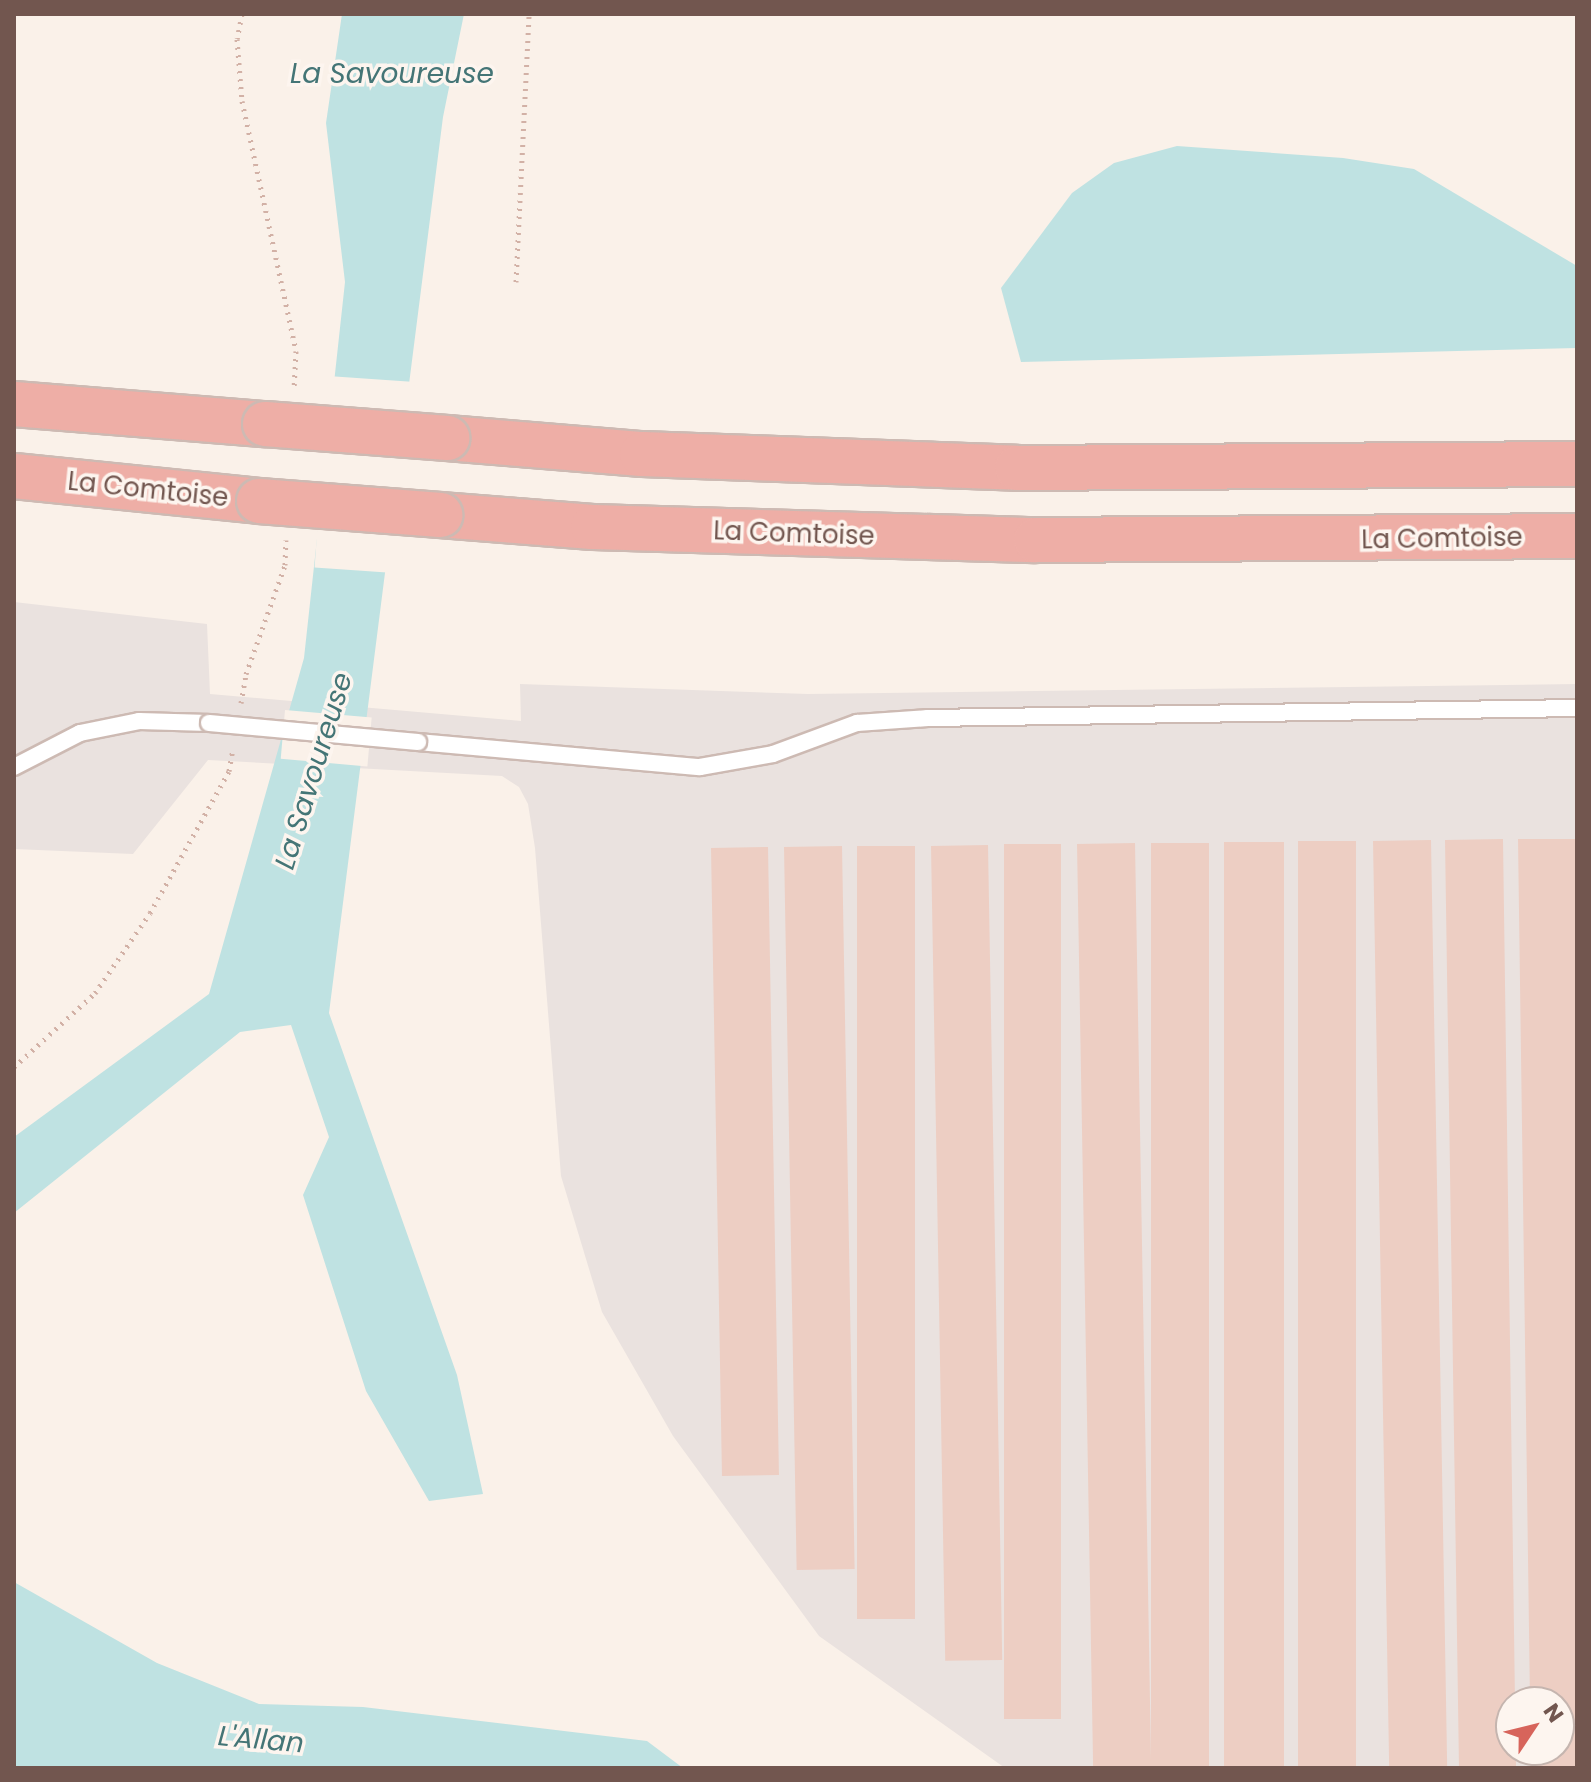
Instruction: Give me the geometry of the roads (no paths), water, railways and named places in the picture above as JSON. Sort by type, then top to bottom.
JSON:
[{"type":"highway","points":[[14,404],[279,410],[447,438],[642,454],[1017,468],[1577,464]]},
{"type":"highway","name":"La Comtoise","points":[[14,476],[259,501],[593,527],[1036,540],[1577,536]]},
{"type":"lane","points":[[14,767],[80,733],[139,721],[209,723],[700,767],[773,754],[857,723],[928,718],[1577,708]]},
{"type":"water","name":"La Savoureuse","points":[[342,14],[464,14],[443,117],[329,1013],[457,1375],[483,1494],[429,1501],[366,1391],[303,1195],[329,1137],[291,1025],[240,1032],[14,1213],[14,1137],[209,994],[304,658],[345,282],[326,123]]},
{"type":"water","points":[[1177,146],[1343,158],[1414,169],[1577,266],[1577,348],[1021,362],[1001,288],[1072,193],[1114,163]]},
{"type":"water","name":"L'Allan","points":[[14,1582],[157,1663],[259,1704],[363,1707],[647,1741],[683,1768],[14,1768]]}]
